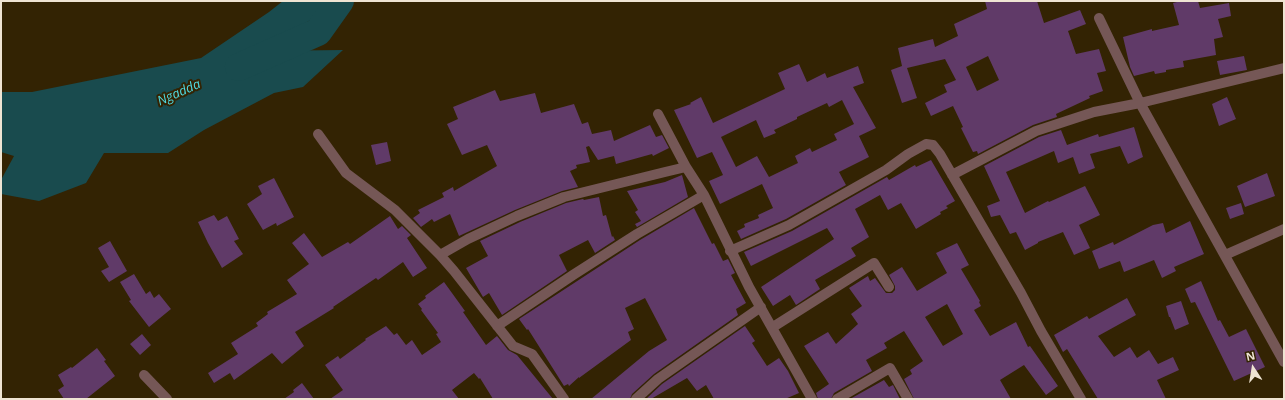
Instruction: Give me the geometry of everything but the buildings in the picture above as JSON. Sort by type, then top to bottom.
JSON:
[{"type":"street","points":[[1099,18],[1140,103],[1284,362]]},
{"type":"street","points":[[952,175],[1036,131],[1094,112],[1140,103],[1284,68]]},
{"type":"street","points":[[658,114],[686,167],[704,195],[730,251],[812,399]]},
{"type":"street","points":[[318,134],[346,173],[395,210],[440,255],[513,346],[532,354],[560,398]]},
{"type":"street","points":[[730,251],[789,225],[880,174],[908,154],[926,144],[933,145],[940,154],[1021,293],[1041,331],[1081,399]]},
{"type":"street","points":[[440,255],[517,216],[564,197],[686,167]]},
{"type":"street","points":[[497,326],[637,234],[704,195]]},
{"type":"street","points":[[1225,255],[1284,229]]},
{"type":"street","points":[[772,327],[874,263],[889,287]]},
{"type":"street","points":[[636,399],[658,379],[761,308]]},
{"type":"street","points":[[837,399],[890,368],[908,399]]},
{"type":"street","points":[[144,375],[167,399]]},
{"type":"water","points":[[283,1],[342,1],[259,51],[343,50],[303,87],[274,93],[204,130],[168,153],[104,153],[86,183],[39,201],[1,194],[1,180],[14,156],[1,152],[1,92],[32,92],[201,58]]},
{"type":"waterway","name":"Ngadda","points":[[239,67],[318,32],[340,1]]}]
